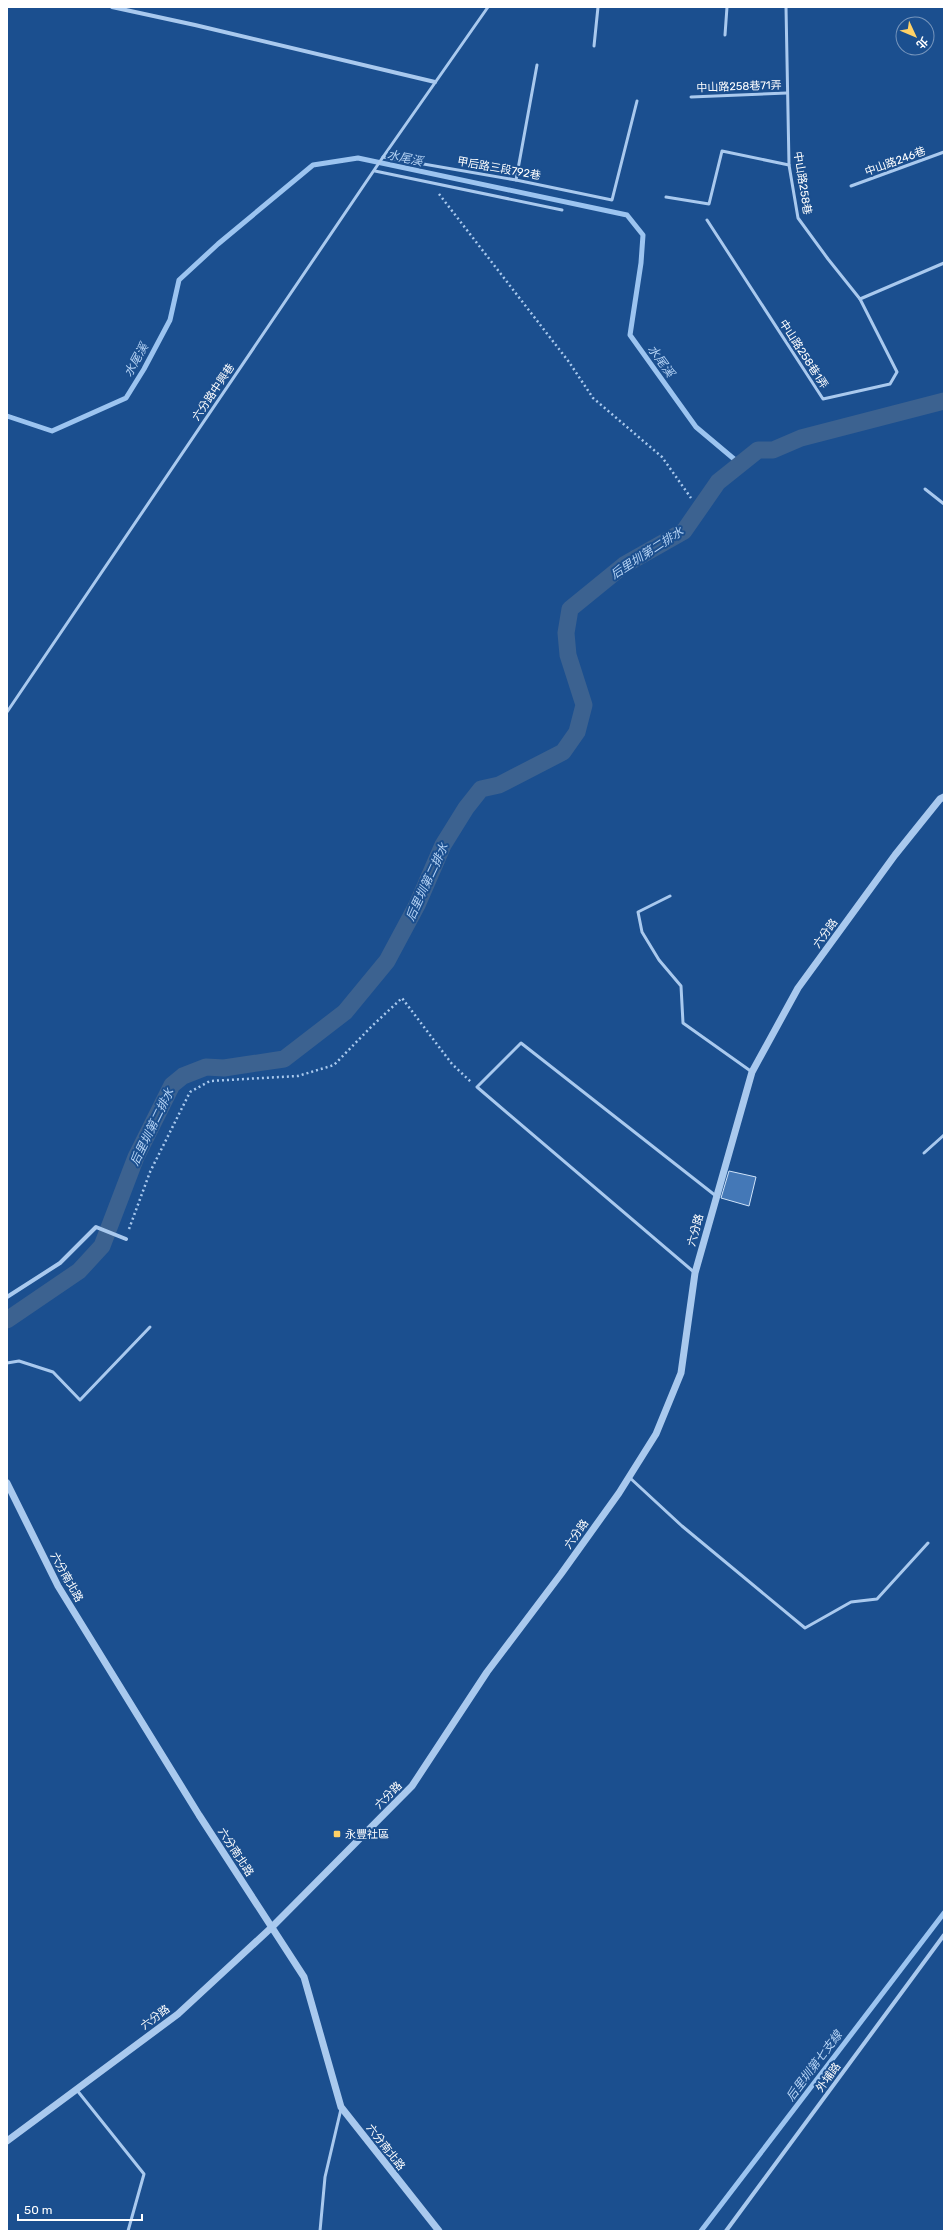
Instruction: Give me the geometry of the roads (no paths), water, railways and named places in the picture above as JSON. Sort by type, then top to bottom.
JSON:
[{"type":"street","points":[[112,7],[195,25],[435,82]]},
{"type":"street","name":"六分路","points":[[7,2141],[178,2014],[272,1926],[412,1786],[487,1672],[561,1574],[629,1477],[656,1434],[681,1373],[695,1273],[752,1072],[798,988],[895,855],[944,797]]},
{"type":"street","points":[[7,1298],[60,1263],[96,1227],[126,1239]]},
{"type":"street","name":"六分南北路","points":[[7,1483],[58,1586],[198,1815],[304,1977],[341,2107],[439,2231]]},
{"type":"street","name":"外埔路","points":[[726,2231],[944,1935]]},
{"type":"lane","points":[[435,82],[488,7]]},
{"type":"lane","points":[[594,46],[598,7]]},
{"type":"lane","points":[[725,35],[727,7]]},
{"type":"lane","name":"中山路258巷","points":[[786,7],[789,165],[798,218],[860,299]]},
{"type":"lane","points":[[516,180],[537,65]]},
{"type":"lane","name":"六分路中興巷","points":[[7,712],[435,82]]},
{"type":"lane","name":"中山路258巷71弄","points":[[690,97],[787,93]]},
{"type":"lane","name":"甲后路三段792巷","points":[[383,157],[516,180],[612,200],[637,101]]},
{"type":"lane","points":[[666,197],[709,204],[722,151],[789,165]]},
{"type":"lane","name":"中山路246巷","points":[[852,186],[944,152]]},
{"type":"lane","points":[[375,171],[562,210]]},
{"type":"lane","name":"中山路258巷1弄","points":[[707,220],[823,399],[890,384],[897,372],[860,299]]},
{"type":"lane","points":[[860,299],[944,263]]},
{"type":"lane","points":[[925,489],[944,504]]},
{"type":"lane","points":[[670,896],[638,912],[642,932],[659,960],[681,986],[683,1023],[752,1072]]},
{"type":"lane","points":[[695,1273],[477,1087],[520,1043],[716,1196]]},
{"type":"lane","points":[[924,1153],[944,1134]]},
{"type":"lane","points":[[7,1363],[19,1361],[53,1372],[80,1400],[150,1327]]},
{"type":"lane","points":[[629,1477],[682,1526],[804,1628],[851,1602],[877,1599],[928,1543]]},
{"type":"lane","points":[[76,2089],[144,2174],[128,2231]]},
{"type":"lane","points":[[320,2231],[325,2177],[341,2107]]},
{"type":"waterway","name":"水尾溪","points":[[7,416],[52,431],[126,398],[144,369],[170,320],[179,280],[218,244],[313,165],[358,158],[627,215],[643,235],[641,263],[630,335],[696,427],[740,464]]},
{"type":"waterway","name":"后里圳第二排水","points":[[7,1320],[79,1271],[102,1246],[136,1157],[172,1085],[183,1076],[206,1067],[224,1068],[284,1059],[345,1012],[387,961],[417,905],[443,845],[466,808],[481,789],[499,785],[563,752],[577,732],[584,705],[568,655],[566,633],[570,609],[624,565],[684,531],[718,482],[758,450],[773,450],[801,438],[944,401]]},
{"type":"waterway","name":"后里圳第七支線","points":[[701,2231],[944,1913]]},
{"type":"place","name":"永豐社區","points":[[337,1834]]}]
